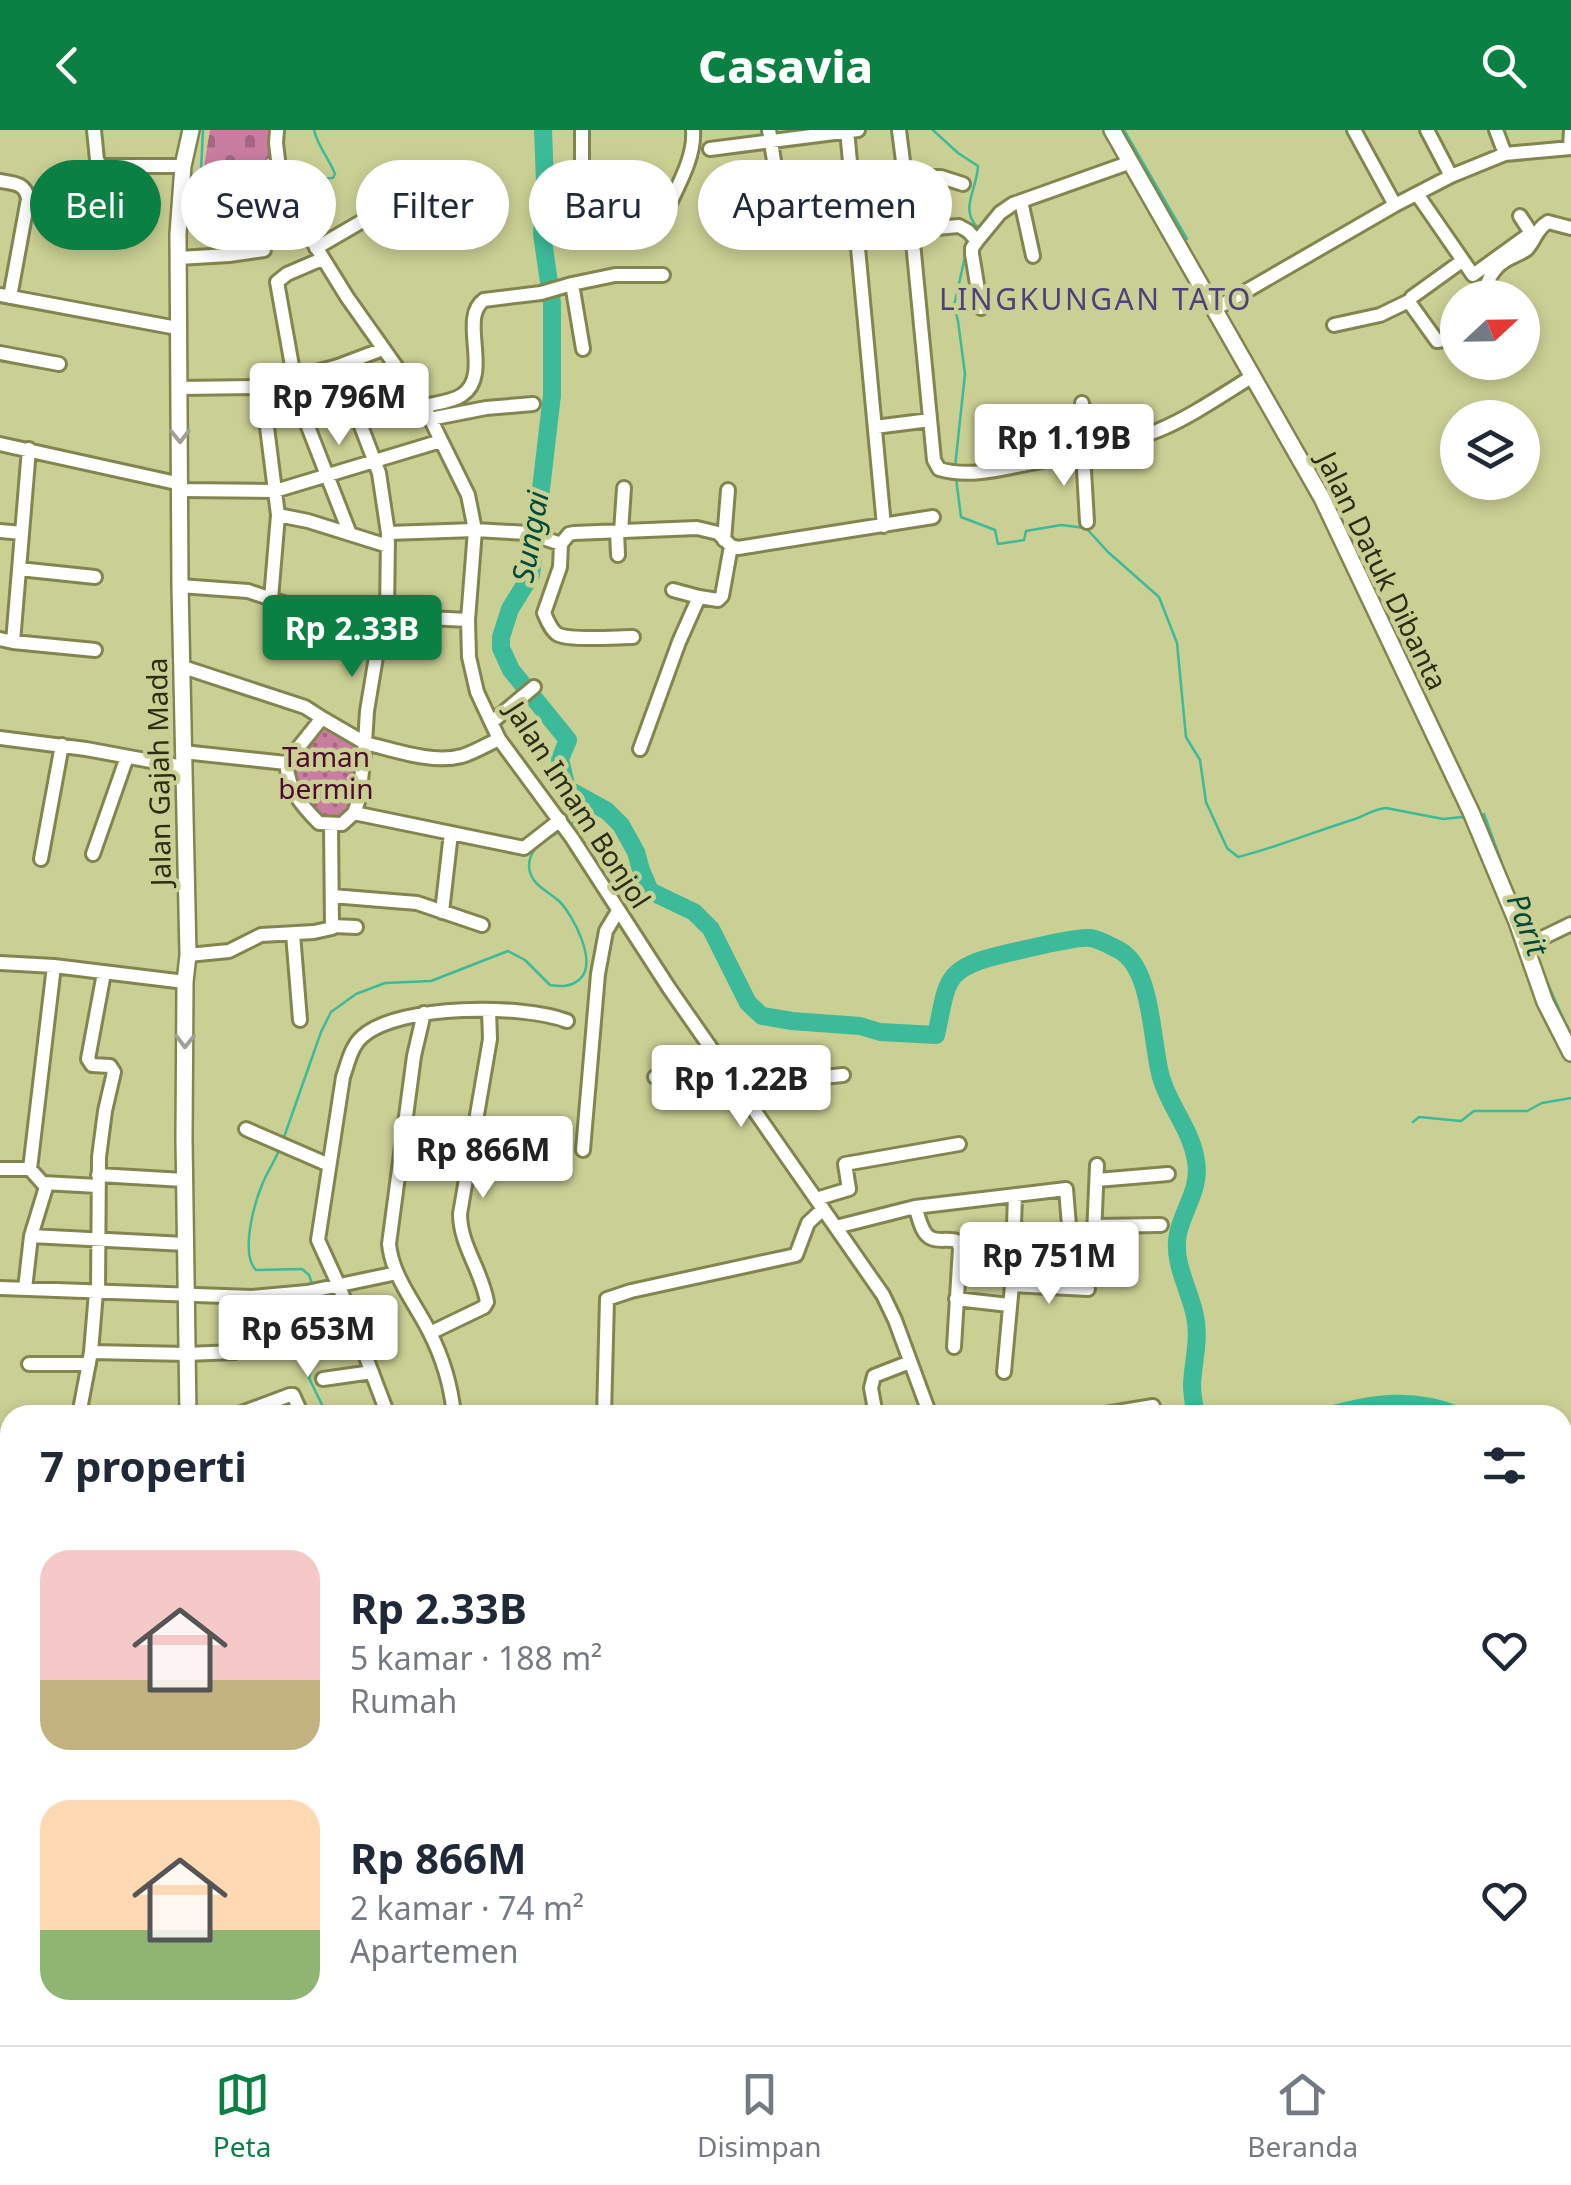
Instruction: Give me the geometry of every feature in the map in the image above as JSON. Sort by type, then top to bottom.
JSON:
[{"type":"main road","name":"Jalan Gajah Mada","points":[[184,160],[191,130]]},
{"type":"main road","name":"Jalan Datuk Dibanta","points":[[1112,130],[1322,498],[1477,825],[1545,1002],[1571,1053]]},
{"type":"main road","name":"Jalan Gajah Mada","points":[[181,182],[178,328],[188,955],[184,1180],[188,1405]]},
{"type":"street","points":[[94,130],[96,160],[101,166],[181,166]]},
{"type":"street","name":"Jalan Imam Bonjol","points":[[276,130],[276,155],[285,184],[319,254],[427,412],[468,495],[475,530],[469,656],[475,686],[500,739],[883,1295],[926,1405]]},
{"type":"street","points":[[582,130],[582,160]]},
{"type":"street","points":[[678,186],[694,140],[693,130]]},
{"type":"street","points":[[710,149],[770,135],[858,130]]},
{"type":"street","points":[[900,130],[904,160]]},
{"type":"street","points":[[1354,130],[1395,205]]},
{"type":"street","points":[[1427,130],[1451,176]]},
{"type":"street","points":[[1496,130],[1505,154]]},
{"type":"street","points":[[1215,308],[1451,176],[1505,154],[1571,148],[1571,130]]},
{"type":"street","points":[[847,131],[850,160]]},
{"type":"street","points":[[770,135],[774,160]]},
{"type":"street","points":[[981,308],[972,254],[976,241],[1000,213],[1021,201],[1131,162]]},
{"type":"street","points":[[0,181],[23,186],[28,195],[5,296],[178,328]]},
{"type":"street","points":[[952,181],[963,184]]},
{"type":"street","points":[[1417,194],[1473,275],[1531,233],[1520,216]]},
{"type":"street","points":[[1021,201],[1034,256]]},
{"type":"street","points":[[1488,280],[1501,263],[1526,249],[1541,226],[1548,222],[1571,228]]},
{"type":"street","points":[[952,227],[968,231],[976,241]]},
{"type":"street","points":[[350,534],[292,377],[278,282],[356,229]]},
{"type":"street","points":[[178,258],[264,250]]},
{"type":"street","points":[[859,250],[884,526]]},
{"type":"street","points":[[914,250],[934,460],[939,469],[958,473],[990,471],[1138,438],[1177,422],[1253,376]]},
{"type":"street","points":[[1334,325],[1380,315],[1410,301],[1462,261]]},
{"type":"street","points":[[427,412],[470,389],[476,358],[477,304],[614,275],[663,275]]},
{"type":"street","points":[[565,286],[583,349]]},
{"type":"street","points":[[1410,301],[1440,340]]},
{"type":"street","points":[[179,388],[262,387],[383,349]]},
{"type":"street","points":[[0,354],[59,364]]},
{"type":"street","points":[[322,718],[286,763],[288,783],[296,799],[320,822],[342,824],[354,813],[364,768],[367,711],[385,619],[388,540],[384,496],[375,459],[338,366]]},
{"type":"street","points":[[262,387],[278,514],[271,599]]},
{"type":"street","points":[[427,412],[533,404]]},
{"type":"street","points":[[1082,404],[1088,522]]},
{"type":"street","points":[[875,427],[930,420]]},
{"type":"street","points":[[0,444],[181,487],[275,491],[441,441]]},
{"type":"street","points":[[29,449],[19,569],[7,641],[95,650]]},
{"type":"street","points":[[618,555],[624,488]]},
{"type":"street","points":[[672,590],[718,600],[722,596],[728,490]]},
{"type":"street","points":[[278,514],[388,540],[475,530],[528,534],[561,544]]},
{"type":"street","points":[[632,637],[559,636],[554,631],[544,613],[560,567],[561,544],[569,534],[697,528],[711,530],[738,548],[933,517]]},
{"type":"street","points":[[0,531],[22,532]]},
{"type":"street","points":[[19,569],[95,577]]},
{"type":"street","points":[[180,586],[238,589],[354,627],[385,619],[468,620]]},
{"type":"street","points":[[640,749],[699,596]]},
{"type":"street","points":[[183,667],[304,707],[365,743],[419,756],[466,755],[500,739]]},
{"type":"street","points":[[492,722],[529,692]]},
{"type":"street","points":[[0,738],[127,756],[286,763]]},
{"type":"street","points":[[41,859],[62,745]]},
{"type":"street","points":[[93,854],[127,756]]},
{"type":"street","points":[[354,813],[524,848],[564,827]]},
{"type":"street","points":[[331,825],[332,926]]},
{"type":"street","points":[[442,912],[452,833]]},
{"type":"street","points":[[332,896],[417,903],[482,925]]},
{"type":"street","points":[[584,1150],[598,974],[606,932],[618,911]]},
{"type":"street","points":[[1524,944],[1571,924]]},
{"type":"street","points":[[188,955],[229,951],[262,934],[293,934],[332,926],[356,928]]},
{"type":"street","points":[[293,934],[300,1020]]},
{"type":"street","points":[[0,962],[185,982]]},
{"type":"street","points":[[30,1169],[54,966]]},
{"type":"street","points":[[80,1405],[97,1292],[98,1180],[105,1110],[114,1072],[110,1066],[92,1065],[88,1059],[104,972]]},
{"type":"street","points":[[430,1332],[484,1307],[487,1302],[462,1236],[460,1214],[490,1039],[489,1011]]},
{"type":"street","points":[[384,1405],[318,1240],[343,1077],[354,1047],[362,1036],[375,1029],[424,1013],[489,1011],[554,1016],[567,1021]]},
{"type":"street","points":[[424,1013],[414,1056],[389,1236],[390,1253],[448,1375],[452,1405]]},
{"type":"street","points":[[655,1077],[691,1074],[708,1045]]},
{"type":"street","points":[[748,1101],[812,1078],[843,1076]]},
{"type":"street","points":[[246,1129],[330,1165]]},
{"type":"street","points":[[604,1405],[607,1299],[796,1255],[820,1204],[849,1189],[845,1164],[959,1144]]},
{"type":"street","points":[[1062,1286],[1066,1240],[1091,1238],[1095,1226],[1097,1165]]},
{"type":"street","points":[[0,1169],[30,1169],[46,1187],[31,1236],[25,1288]]},
{"type":"street","points":[[1097,1180],[1168,1174]]},
{"type":"street","points":[[43,1183],[184,1180]]},
{"type":"street","points":[[836,1227],[915,1207],[1066,1190],[1070,1238]]},
{"type":"street","points":[[1004,1372],[1015,1195]]},
{"type":"street","points":[[915,1207],[926,1236],[954,1239],[959,1244],[954,1347]]},
{"type":"street","points":[[1095,1226],[1161,1225]]},
{"type":"street","points":[[31,1236],[185,1244]]},
{"type":"street","points":[[0,1288],[238,1297],[314,1291],[397,1274]]},
{"type":"street","points":[[1012,1285],[1088,1289]]},
{"type":"street","points":[[29,1364],[236,1351],[238,1297]]},
{"type":"street","points":[[956,1299],[1010,1305]]},
{"type":"street","points":[[874,1405],[871,1388],[874,1376],[910,1362]]},
{"type":"street","points":[[323,1379],[372,1372]]},
{"type":"street","points":[[263,1405],[293,1395],[298,1405]]},
{"type":"green space","points":[[210,130],[271,130],[266,160],[205,160]]},
{"type":"green space","name":"Taman bermin","points":[[323,722],[363,747],[366,756],[348,816],[335,820],[321,817],[304,805],[290,767]]},
{"type":"waterway","name":"Parit","points":[[202,160],[203,130]]},
{"type":"waterway","name":"Parit","points":[[314,130],[328,160]]},
{"type":"waterway","name":"Sungai","points":[[543,130],[542,234],[552,303],[552,395],[531,575],[510,609],[501,648],[511,670],[568,740],[560,759],[567,789],[607,811],[621,825],[650,891],[694,912],[711,929],[748,1003],[762,1016],[860,1026],[880,1032],[936,1035],[951,980],[957,972],[981,960],[1083,938],[1105,943],[1130,959],[1145,989],[1161,1077],[1196,1161],[1196,1181],[1177,1244],[1196,1325],[1194,1405]]},
{"type":"waterway","points":[[933,130],[978,166],[969,206],[978,228]]},
{"type":"waterway","points":[[1124,130],[1187,239]]},
{"type":"waterway","points":[[955,467],[965,374],[954,306],[967,248]]},
{"type":"waterway","points":[[956,478],[961,517],[995,530],[998,544],[1024,540],[1026,531],[1061,525],[1086,528],[1159,597],[1177,643],[1186,737],[1200,760],[1206,802],[1227,848],[1238,857],[1386,808],[1468,820]]},
{"type":"waterway","points":[[570,826],[592,803]]},
{"type":"waterway","name":"Parit","points":[[1484,814],[1510,886]]},
{"type":"waterway","points":[[283,1140],[321,1032],[331,1012],[356,994],[385,983],[431,981],[508,951],[525,960],[550,985],[566,986],[580,979],[586,962],[577,927],[559,901],[536,883],[530,873],[535,849],[559,832]]},
{"type":"waterway","name":"Parit","points":[[1543,973],[1571,1036]]},
{"type":"waterway","name":"Parit","points":[[1413,1122],[1419,1117],[1461,1121],[1474,1111],[1527,1111],[1542,1103],[1571,1098]]},
{"type":"waterway","points":[[280,1148],[252,1216],[251,1263],[256,1270],[302,1269],[312,1284]]},
{"type":"waterway","points":[[316,1297],[317,1338],[309,1378],[322,1405]]},
{"type":"waterway","points":[[1383,1405],[1417,1405]]},
{"type":"district","name":"LINGKUNGAN TATO","points":[[1096,300]]}]
